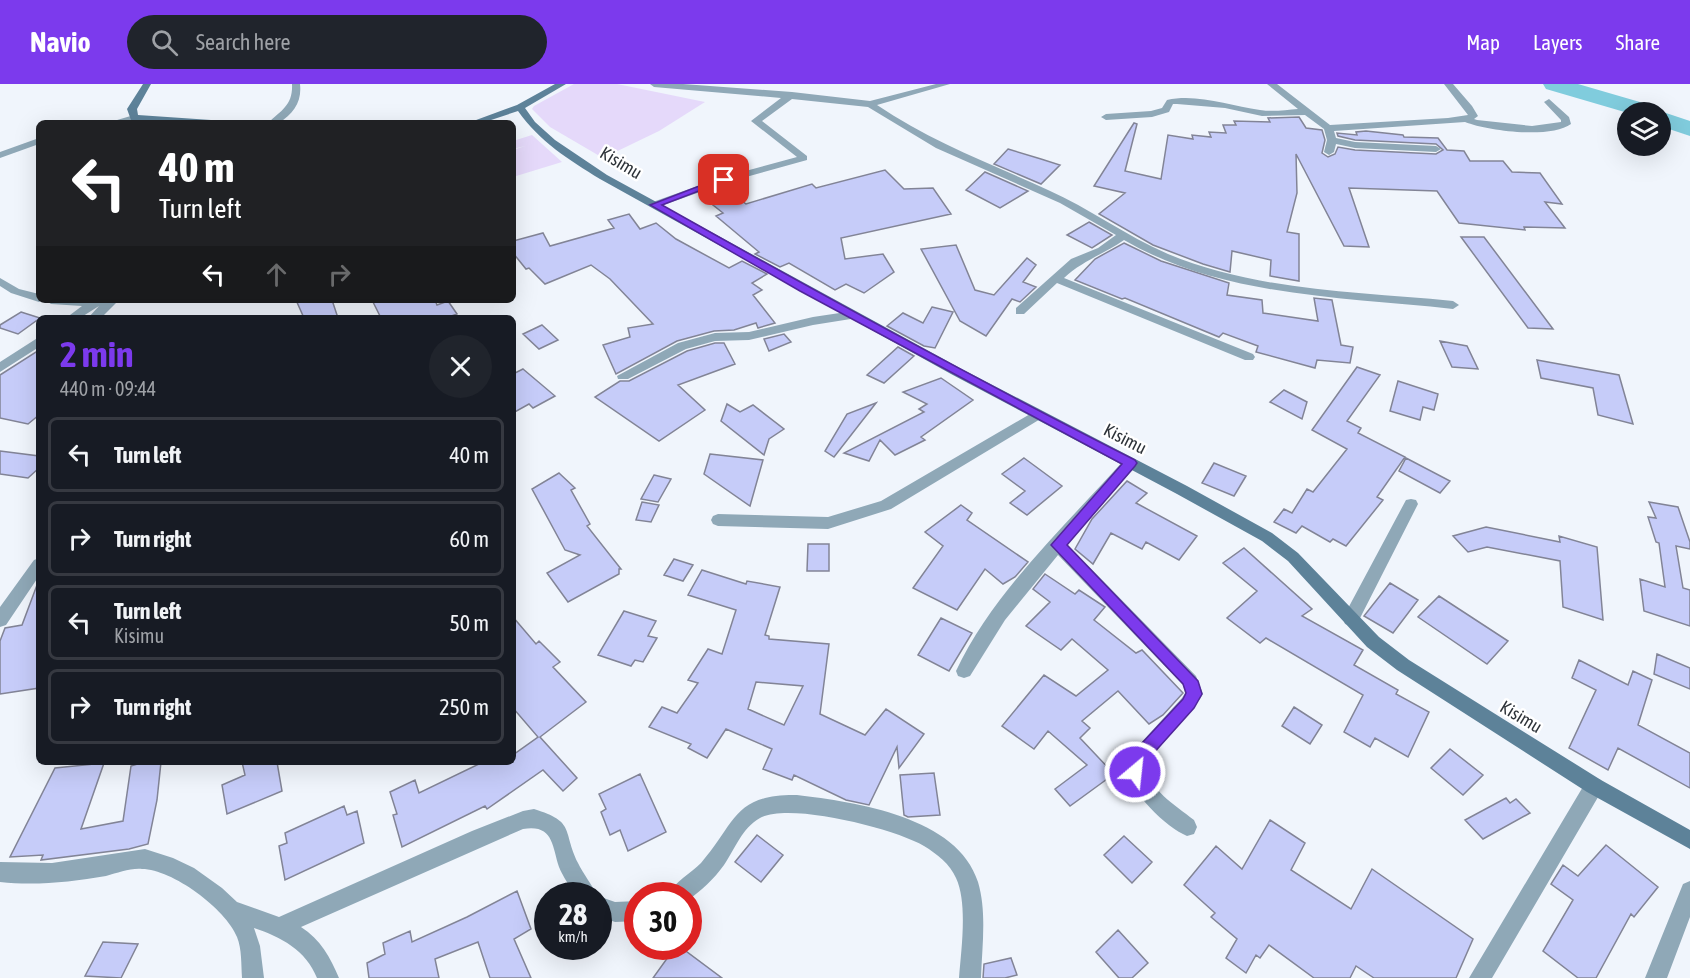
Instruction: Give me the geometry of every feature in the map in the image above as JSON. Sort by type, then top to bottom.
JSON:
[{"type":"street","points":[[134,118],[132,109],[147,84]]},
{"type":"street","points":[[277,120],[296,102],[296,84]]},
{"type":"street","points":[[482,120],[520,107],[562,84]]},
{"type":"street","points":[[654,84],[870,104],[946,84]]},
{"type":"street","points":[[1271,84],[1328,128],[1332,140],[1329,152]]},
{"type":"street","points":[[1328,128],[1466,119],[1473,116],[1470,108],[1448,84]]},
{"type":"street","points":[[654,205],[724,180],[804,158],[756,121],[792,95]]},
{"type":"street","points":[[1106,117],[1152,114],[1166,110],[1170,102],[1177,101],[1217,104],[1262,113],[1309,112]]},
{"type":"street","points":[[1466,119],[1484,126],[1552,128],[1566,124],[1566,119],[1549,102]]},
{"type":"street","points":[[870,104],[902,126],[968,160],[1065,201],[1164,256],[1233,278],[1305,289],[1453,304]]},
{"type":"street","name":"Kisimu","points":[[520,107],[533,126],[558,147],[615,184],[1037,415],[1267,537],[1293,557],[1373,642],[1403,665],[1594,786],[1690,840]]},
{"type":"street","points":[[125,120],[134,118],[165,120]]},
{"type":"street","points":[[1332,140],[1355,145],[1436,149]]},
{"type":"street","points":[[0,155],[36,142]]},
{"type":"street","points":[[1020,312],[1075,261],[1102,250],[1124,235]]},
{"type":"street","points":[[1057,279],[1249,357]]},
{"type":"street","points":[[0,281],[15,291],[36,297]]},
{"type":"street","points":[[76,315],[94,303]]},
{"type":"street","points":[[97,315],[109,303]]},
{"type":"street","points":[[623,376],[682,346],[704,340],[749,336],[853,315]]},
{"type":"street","points":[[0,368],[36,343]]},
{"type":"street","points":[[718,520],[828,522],[886,505],[975,455],[1037,415]]},
{"type":"street","points":[[964,671],[978,645],[1058,545],[1131,463]]},
{"type":"street","points":[[1351,619],[1411,504]]},
{"type":"street","points":[[1058,545],[1190,681],[1194,694],[1188,704],[1135,762],[1135,772],[1143,789],[1187,827]]},
{"type":"street","points":[[0,620],[36,568]]},
{"type":"street","points":[[1480,978],[1594,786]]},
{"type":"street","points":[[696,882],[739,824],[750,814],[763,808],[782,804],[801,804],[903,827],[928,837],[950,852],[966,875],[971,908],[970,978]]},
{"type":"street","points":[[281,926],[479,838],[523,820],[534,818],[550,823],[559,833],[569,867],[578,882]]},
{"type":"street","points":[[0,872],[48,874],[144,859],[197,880],[232,911],[244,929],[250,948],[253,978]]},
{"type":"street","points":[[1656,978],[1690,891]]},
{"type":"street","points":[[232,911],[281,926],[304,940],[324,965],[328,978]]},
{"type":"shaded area","points":[[574,84],[617,84],[705,102],[659,131],[603,158],[550,127],[532,109]]},
{"type":"shaded area","points":[[532,135],[562,162],[516,176],[516,149],[525,146],[516,148],[516,140]]},
{"type":"building","points":[[1299,117],[1306,128],[1322,130],[1325,140],[1322,153],[1328,157],[1335,154],[1338,147],[1436,154],[1443,150],[1436,144],[1355,140],[1338,136],[1337,133],[1357,135],[1356,132],[1366,131],[1403,135],[1404,137],[1438,138],[1447,150],[1464,151],[1470,161],[1503,161],[1512,172],[1540,173],[1562,204],[1545,202],[1565,228],[1524,227],[1525,230],[1459,223],[1437,191],[1349,188],[1369,247],[1344,246],[1296,154],[1297,193],[1287,232],[1299,234],[1299,281],[1270,276],[1271,260],[1232,251],[1230,272],[1203,264],[1153,245],[1099,214],[1125,193],[1094,186],[1134,123],[1137,124],[1125,171],[1161,179],[1168,135],[1193,139],[1192,135],[1211,137],[1209,132],[1226,133],[1223,125],[1236,125],[1234,121],[1270,122],[1268,118]]},
{"type":"building","points":[[1008,149],[1060,165],[1041,184],[994,164]]},
{"type":"building","points":[[885,170],[904,189],[933,188],[951,214],[841,238],[845,259],[883,254],[894,272],[864,293],[846,284],[835,290],[789,263],[780,267],[755,254],[759,252],[716,216],[723,213],[713,205],[737,197],[746,204],[812,184],[816,188]]},
{"type":"building","points":[[985,172],[1028,191],[1000,208],[966,190]]},
{"type":"building","points":[[629,214],[640,229],[656,223],[676,239],[729,268],[742,261],[767,274],[752,283],[762,290],[753,295],[775,323],[758,328],[756,323],[734,330],[714,331],[677,341],[616,374],[603,345],[630,337],[628,328],[653,324],[610,279],[591,265],[545,284],[529,268],[526,269],[516,257],[516,240],[543,233],[550,246],[614,228],[608,220]]},
{"type":"building","points":[[1089,222],[1112,235],[1092,248],[1067,235]]},
{"type":"building","points":[[1461,237],[1484,237],[1553,329],[1528,328]]},
{"type":"building","points":[[1124,243],[1161,261],[1229,283],[1227,295],[1262,300],[1263,313],[1318,321],[1314,298],[1332,300],[1341,345],[1353,347],[1350,363],[1317,360],[1315,368],[1256,352],[1258,346],[1223,333],[1219,337],[1075,280],[1095,259]]},
{"type":"building","points":[[956,245],[975,290],[994,295],[1027,258],[1036,265],[1023,282],[1036,287],[1020,302],[1012,299],[986,336],[960,321],[921,249]]},
{"type":"building","points":[[297,303],[333,303],[337,315],[303,315]]},
{"type":"building","points":[[374,303],[436,303],[437,305],[449,303],[457,314],[454,315],[380,315]]},
{"type":"building","points":[[932,307],[953,312],[935,348],[924,346],[887,326],[903,313],[923,323]]},
{"type":"building","points":[[21,312],[36,317],[36,321],[18,334],[0,328],[0,325]]},
{"type":"building","points":[[542,325],[558,340],[539,349],[523,334]]},
{"type":"building","points":[[784,334],[791,342],[769,351],[764,339]]},
{"type":"building","points":[[1440,341],[1467,346],[1478,369],[1452,367]]},
{"type":"building","points":[[715,343],[724,343],[735,364],[678,385],[705,410],[659,441],[595,397],[620,381],[629,381],[687,351]]},
{"type":"building","points":[[898,347],[914,356],[884,383],[867,375]]},
{"type":"building","points":[[36,352],[36,417],[28,424],[0,418],[0,375]]},
{"type":"building","points":[[1537,360],[1619,375],[1633,424],[1598,415],[1593,388],[1541,378]]},
{"type":"building","points":[[1357,367],[1380,375],[1347,421],[1361,428],[1358,433],[1405,457],[1377,497],[1383,500],[1346,546],[1333,539],[1330,542],[1302,526],[1296,533],[1274,522],[1284,509],[1292,513],[1307,489],[1313,492],[1347,449],[1312,430]]},
{"type":"building","points":[[523,369],[555,396],[533,408],[529,404],[516,411],[516,372]]},
{"type":"building","points":[[941,378],[973,400],[921,437],[925,440],[895,455],[880,440],[869,461],[844,453],[924,412],[919,409],[927,404],[903,392]]},
{"type":"building","points":[[1398,381],[1438,394],[1434,410],[1423,407],[1420,420],[1390,411]]},
{"type":"building","points":[[1284,390],[1307,402],[1302,419],[1270,402]]},
{"type":"building","points":[[876,403],[834,457],[825,451],[847,414]]},
{"type":"building","points":[[727,404],[740,412],[753,405],[784,429],[769,439],[764,455],[721,421]]},
{"type":"building","points":[[0,451],[36,456],[36,471],[28,478],[0,474]]},
{"type":"building","points":[[710,454],[763,460],[750,506],[704,474]]},
{"type":"building","points":[[1024,458],[1062,486],[1027,515],[1010,503],[1025,491],[1002,474]]},
{"type":"building","points":[[1406,458],[1450,481],[1440,493],[1399,471]]},
{"type":"building","points":[[1214,463],[1246,476],[1234,496],[1202,483]]},
{"type":"building","points":[[559,473],[575,488],[571,490],[590,524],[587,526],[621,569],[619,569],[619,574],[568,602],[547,573],[580,555],[565,550],[532,489]]},
{"type":"building","points":[[654,475],[671,479],[658,502],[641,499]]},
{"type":"building","points":[[1127,481],[1147,493],[1136,503],[1197,536],[1179,560],[1146,542],[1142,549],[1111,533],[1093,564],[1075,549],[1092,519]]},
{"type":"building","points":[[642,502],[659,505],[651,522],[636,520]]},
{"type":"building","points":[[1649,502],[1678,507],[1690,542],[1690,549],[1676,546],[1683,588],[1690,590],[1690,626],[1644,611],[1640,579],[1665,587],[1659,543],[1656,542],[1648,517],[1656,518]]},
{"type":"building","points":[[961,505],[972,513],[967,520],[1028,562],[1015,577],[1003,584],[985,569],[957,610],[913,588],[943,546],[925,532]]},
{"type":"building","points":[[1486,527],[1560,542],[1559,536],[1597,547],[1603,620],[1563,607],[1560,561],[1487,547],[1468,552],[1453,536]]},
{"type":"building","points":[[808,544],[829,544],[829,571],[807,571]]},
{"type":"building","points":[[1244,548],[1312,609],[1302,616],[1363,650],[1354,665],[1398,690],[1396,694],[1429,712],[1408,757],[1375,738],[1370,747],[1344,732],[1363,695],[1266,638],[1260,643],[1227,618],[1257,591],[1223,563]]},
{"type":"building","points":[[674,559],[693,565],[683,581],[664,575]]},
{"type":"building","points":[[702,570],[746,584],[747,581],[780,587],[765,635],[769,636],[769,639],[829,644],[820,714],[865,735],[886,709],[924,734],[899,768],[897,747],[869,805],[846,800],[794,775],[792,780],[763,769],[772,749],[726,729],[707,758],[688,748],[691,744],[649,727],[662,707],[677,713],[698,683],[688,680],[708,649],[722,654],[736,610],[688,595]],"holes":[[[756,682],[803,686],[784,725],[748,709]]]},
{"type":"building","points":[[1045,574],[1075,594],[1079,590],[1105,607],[1094,620],[1136,653],[1142,650],[1183,693],[1163,715],[1149,724],[1118,691],[1082,721],[1090,728],[1080,738],[1114,774],[1070,806],[1055,789],[1087,765],[1048,731],[1034,749],[1002,726],[1044,675],[1076,696],[1108,670],[1072,639],[1061,650],[1026,626],[1050,602],[1033,589]]},
{"type":"building","points":[[1390,583],[1418,600],[1393,633],[1364,616]]},
{"type":"building","points":[[36,588],[36,688],[0,694],[0,641],[5,628],[22,625]]},
{"type":"building","points":[[1439,596],[1508,641],[1487,664],[1418,617]]},
{"type":"building","points":[[624,611],[656,621],[648,636],[657,638],[643,662],[635,660],[631,666],[598,655]]},
{"type":"building","points":[[941,618],[972,633],[949,671],[918,655]]},
{"type":"building","points":[[516,621],[536,644],[539,641],[560,662],[553,667],[586,702],[540,737],[577,778],[563,791],[543,770],[487,809],[485,806],[402,847],[393,815],[397,814],[390,792],[415,780],[419,793],[477,765],[516,765],[516,753],[538,737],[516,711]]},
{"type":"building","points":[[1657,654],[1690,668],[1690,689],[1654,674]]},
{"type":"building","points":[[1579,660],[1628,685],[1633,671],[1652,680],[1638,725],[1690,753],[1690,788],[1618,748],[1608,770],[1569,748],[1596,690],[1572,678]]},
{"type":"building","points":[[1294,707],[1322,725],[1310,744],[1282,726]]},
{"type":"building","points":[[1450,749],[1483,775],[1463,795],[1431,768]]},
{"type":"building","points":[[103,765],[81,829],[123,821],[131,766],[161,765],[157,800],[148,844],[129,849],[41,860],[43,855],[10,857],[55,768]]},
{"type":"building","points":[[243,765],[278,765],[282,791],[227,814],[222,785],[245,775]]},
{"type":"building","points":[[934,773],[940,815],[908,817],[904,815],[900,775]]},
{"type":"building","points":[[640,774],[666,832],[628,851],[620,830],[610,835],[601,812],[606,809],[599,794]]},
{"type":"building","points":[[1506,798],[1510,803],[1516,799],[1530,813],[1483,839],[1465,820]]},
{"type":"building","points":[[344,806],[347,815],[357,811],[364,843],[285,880],[279,846],[287,843],[285,833]]},
{"type":"building","points":[[1270,820],[1305,843],[1291,870],[1351,909],[1372,869],[1473,939],[1456,978],[1374,978],[1356,966],[1350,978],[1314,978],[1269,945],[1260,958],[1256,955],[1246,973],[1226,958],[1237,939],[1211,917],[1215,913],[1184,885],[1216,846],[1242,869]]},
{"type":"building","points":[[757,835],[783,855],[761,882],[735,862]]},
{"type":"building","points":[[1124,836],[1152,862],[1132,883],[1104,855]]},
{"type":"building","points":[[1606,845],[1658,887],[1634,917],[1631,914],[1596,978],[1578,978],[1543,951],[1573,900],[1551,884],[1563,865],[1578,876]]},
{"type":"building","points":[[517,891],[531,929],[514,939],[531,978],[490,978],[478,942],[435,959],[439,978],[369,978],[367,963],[385,954],[383,943],[410,931],[412,942]]},
{"type":"building","points":[[1118,930],[1148,963],[1132,978],[1119,978],[1096,952]]},
{"type":"building","points":[[103,942],[138,944],[121,978],[85,976]]},
{"type":"building","points":[[1011,958],[1017,975],[1005,978],[983,978],[984,964]]},
{"type":"building","points":[[666,960],[698,960],[722,978],[653,978]]},
{"type":"waterway","points":[[1554,84],[1617,103]]},
{"type":"waterway","points":[[1671,122],[1690,129]]},
{"type":"route","points":[[724,180],[654,205],[804,289],[1131,463],[1058,545],[1190,681],[1194,694],[1188,704],[1135,762],[1135,772]]}]
